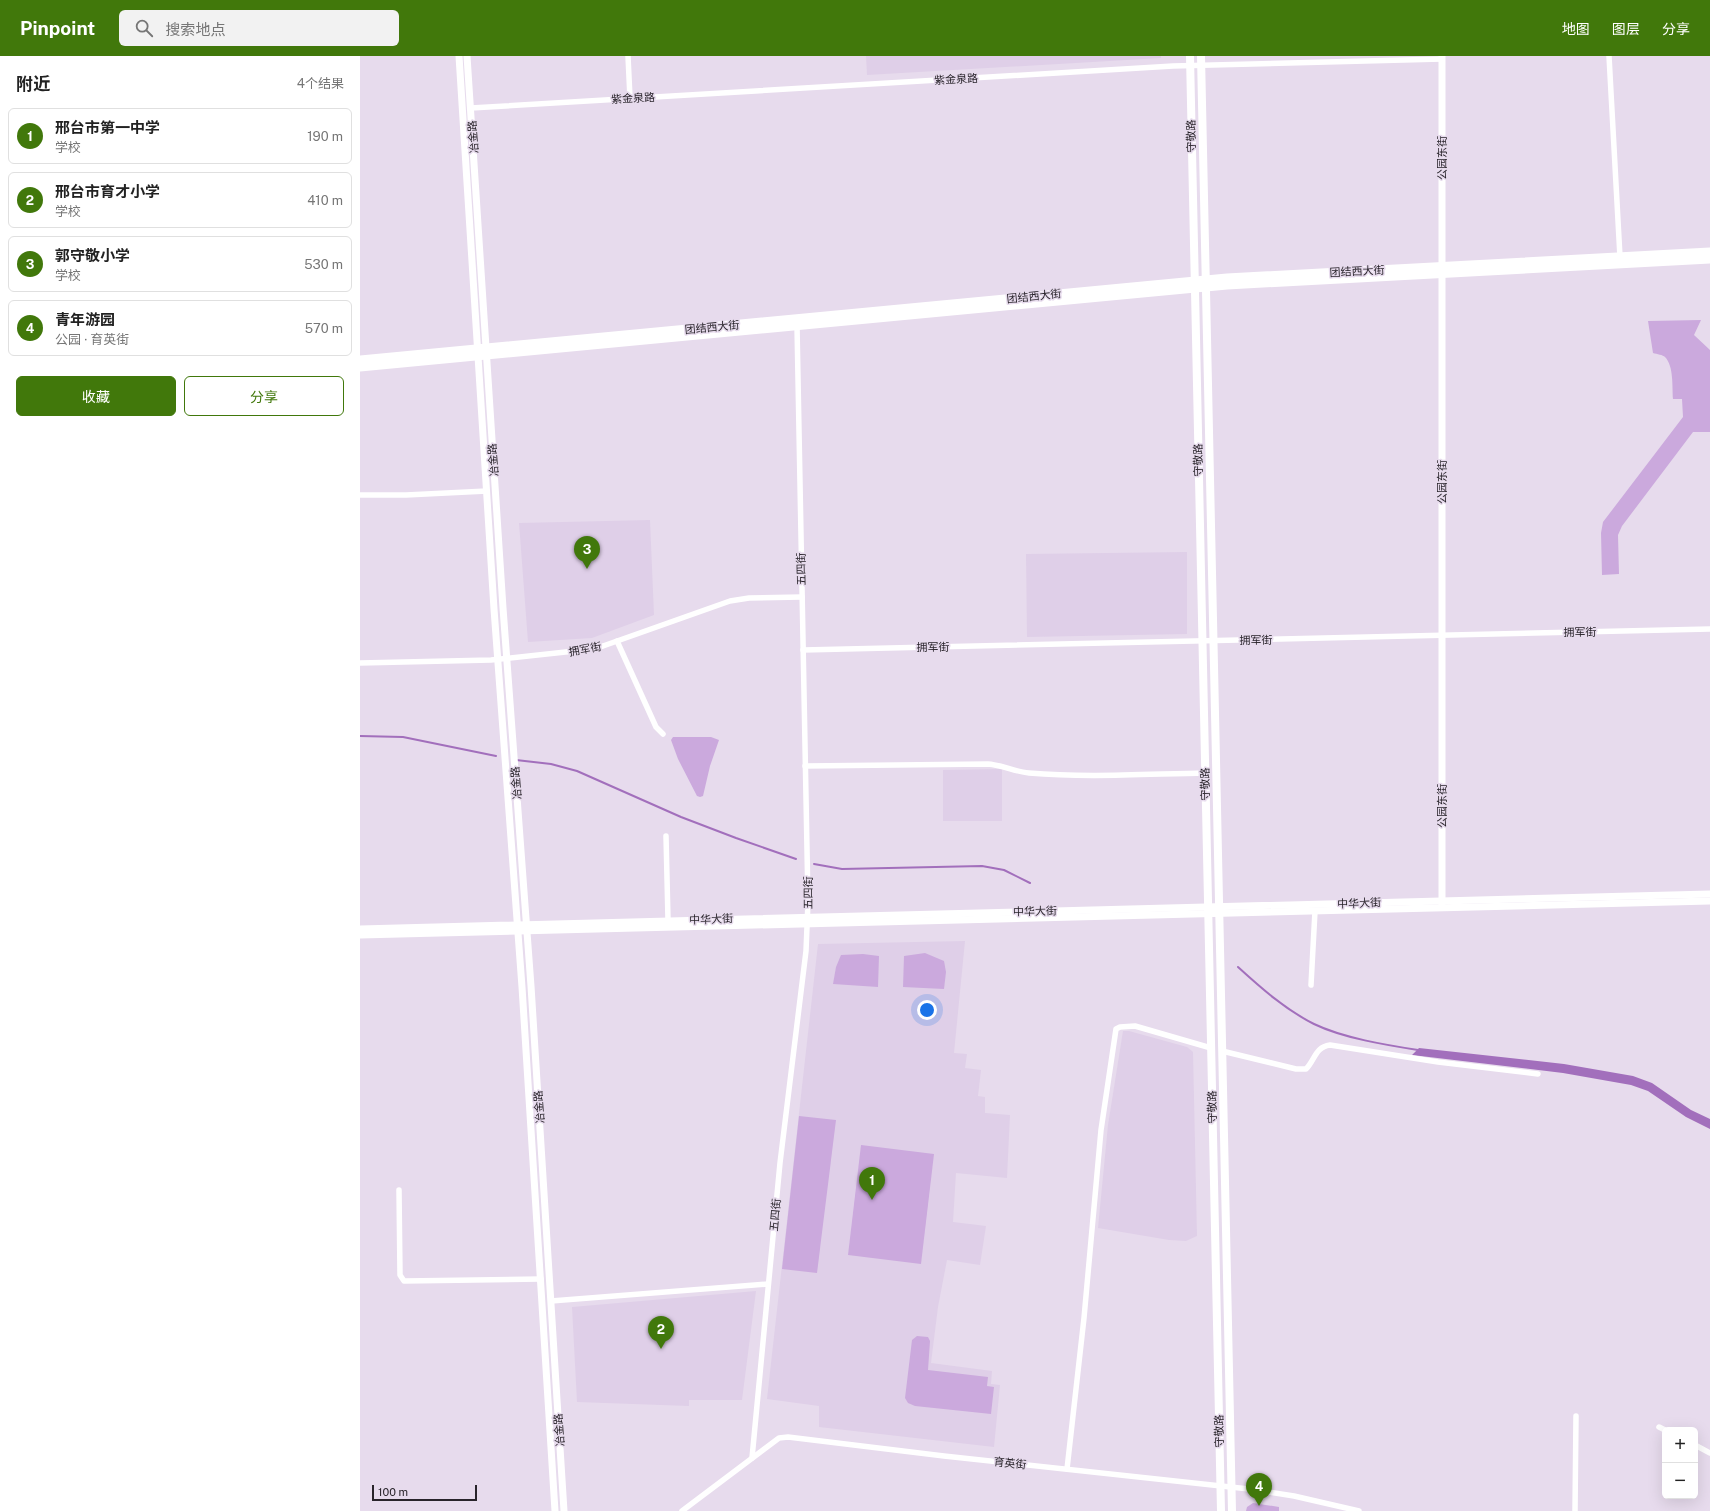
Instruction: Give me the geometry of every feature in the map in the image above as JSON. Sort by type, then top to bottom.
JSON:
[{"type":"main road","name":"守敬路","points":[[1190,56],[1221,1511]]},
{"type":"main road","name":"守敬路","points":[[1201,56],[1232,1511]]},
{"type":"main road","name":"团结西大街","points":[[1442,270],[1710,252]]},
{"type":"main road","name":"团结西大街","points":[[360,367],[482,352],[1205,283],[1442,270],[1710,259]]},
{"type":"main road","name":"团结西大街","points":[[360,360],[482,352],[797,326],[1194,284]]},
{"type":"street","name":"冶金路","points":[[459,56],[527,927],[564,1511]]},
{"type":"street","name":"冶金路","points":[[467,56],[471,108],[487,491],[518,928],[555,1511]]},
{"type":"street","points":[[628,56],[630,98]]},
{"type":"street","points":[[1609,56],[1620,257]]},
{"type":"street","name":"紫金泉路","points":[[471,108],[1190,66],[1442,58]]},
{"type":"street","name":"公园东街","points":[[1442,58],[1442,904]]},
{"type":"street","name":"五四街","points":[[752,1458],[780,1163],[806,951],[808,920],[797,326]]},
{"type":"street","points":[[360,495],[406,495],[487,491]]},
{"type":"street","name":"拥军街","points":[[360,663],[498,660],[584,650],[617,641],[730,601],[749,598],[802,597]]},
{"type":"street","name":"拥军街","points":[[803,650],[1710,629]]},
{"type":"street","points":[[617,641],[656,727],[663,734]]},
{"type":"street","points":[[805,766],[988,764],[1001,765],[1012,771],[1031,774],[1082,775],[1205,773]]},
{"type":"street","points":[[666,836],[668,920]]},
{"type":"street","name":"中华大街","points":[[1219,910],[1442,904],[1710,894]]},
{"type":"street","name":"中华大街","points":[[527,927],[1208,910],[1315,911],[1442,904],[1710,901]]},
{"type":"street","points":[[1312,985],[1315,911]]},
{"type":"street","name":"中华大街","points":[[360,935],[668,920],[808,920]]},
{"type":"street","name":"中华大街","points":[[360,928],[518,928]]},
{"type":"street","points":[[1067,1469],[1084,1318],[1101,1130],[1116,1029],[1120,1027],[1134,1026],[1210,1048]]},
{"type":"street","points":[[1222,1051],[1296,1069],[1306,1069],[1310,1065],[1318,1050],[1323,1046],[1330,1045],[1438,1062],[1538,1074]]},
{"type":"street","points":[[399,1190],[400,1275],[404,1281],[540,1279]]},
{"type":"street","points":[[551,1301],[768,1284]]},
{"type":"street","points":[[1575,1511],[1576,1416]]},
{"type":"street","name":"育英街","points":[[682,1511],[779,1438],[788,1437],[944,1456],[1231,1487],[1294,1496],[1359,1511]]},
{"type":"street","points":[[1698,1447],[1710,1453]]},
{"type":"shaded area","points":[[866,56],[1161,56],[1161,58],[867,75]]},
{"type":"shaded area","points":[[1701,320],[1694,335],[1710,350],[1710,432],[1693,432],[1622,526],[1618,535],[1619,574],[1602,575],[1601,533],[1603,522],[1683,417],[1682,399],[1673,399],[1671,371],[1668,361],[1664,356],[1653,353],[1648,321]]},
{"type":"shaded area","points":[[650,520],[654,615],[592,638],[528,642],[519,523]]},
{"type":"shaded area","points":[[1187,552],[1187,634],[1027,637],[1026,554]]},
{"type":"shaded area","points":[[673,737],[711,737],[719,740],[710,766],[703,796],[697,796],[678,759],[671,740]]},
{"type":"shaded area","points":[[1002,769],[1002,821],[943,821],[943,770]]},
{"type":"shaded area","points":[[965,941],[954,1053],[967,1054],[965,1068],[981,1070],[978,1096],[985,1097],[985,1113],[1010,1115],[1007,1178],[956,1173],[953,1222],[986,1226],[980,1265],[947,1260],[938,1307],[931,1363],[992,1371],[991,1384],[1000,1385],[994,1447],[819,1427],[819,1406],[767,1399],[818,944]]},
{"type":"shaded area","points":[[925,953],[944,961],[946,972],[944,989],[903,987],[904,956]]},
{"type":"shaded area","points":[[863,954],[879,956],[878,987],[833,984],[836,967],[841,955]]},
{"type":"shaded area","points":[[1123,1031],[1129,1031],[1187,1047],[1193,1052],[1197,1236],[1186,1241],[1169,1240],[1098,1228],[1108,1125]]},
{"type":"shaded area","points":[[1419,1048],[1564,1064],[1633,1076],[1652,1083],[1691,1110],[1710,1119],[1710,1129],[1686,1117],[1648,1091],[1631,1085],[1563,1073],[1412,1055]]},
{"type":"shaded area","points":[[799,1116],[836,1120],[817,1273],[782,1269]]},
{"type":"shaded area","points":[[861,1145],[934,1154],[921,1264],[848,1255]]},
{"type":"shaded area","points":[[756,1291],[742,1400],[689,1400],[689,1406],[577,1402],[572,1307]]},
{"type":"shaded area","points":[[917,1336],[928,1337],[930,1341],[928,1370],[988,1377],[987,1386],[994,1387],[991,1414],[915,1406],[908,1403],[905,1398],[912,1340]]},
{"type":"shaded area","points":[[1253,1503],[1279,1507],[1279,1511],[1246,1511],[1247,1507]]},
{"type":"waterway","points":[[360,736],[403,737],[496,756]]},
{"type":"waterway","points":[[516,760],[551,764],[577,771],[681,817],[796,859]]},
{"type":"waterway","points":[[814,864],[842,869],[982,866],[1004,870],[1030,883]]},
{"type":"waterway","points":[[1238,967],[1265,991],[1314,1024],[1351,1037],[1418,1050]]},
{"type":"place","name":"郭守敬小学","points":[[587,569]]},
{"type":"place","name":"邢台市第一中学","points":[[872,1200]]},
{"type":"place","name":"邢台市育才小学","points":[[661,1349]]},
{"type":"place","name":"青年游园","points":[[1259,1506]]}]
